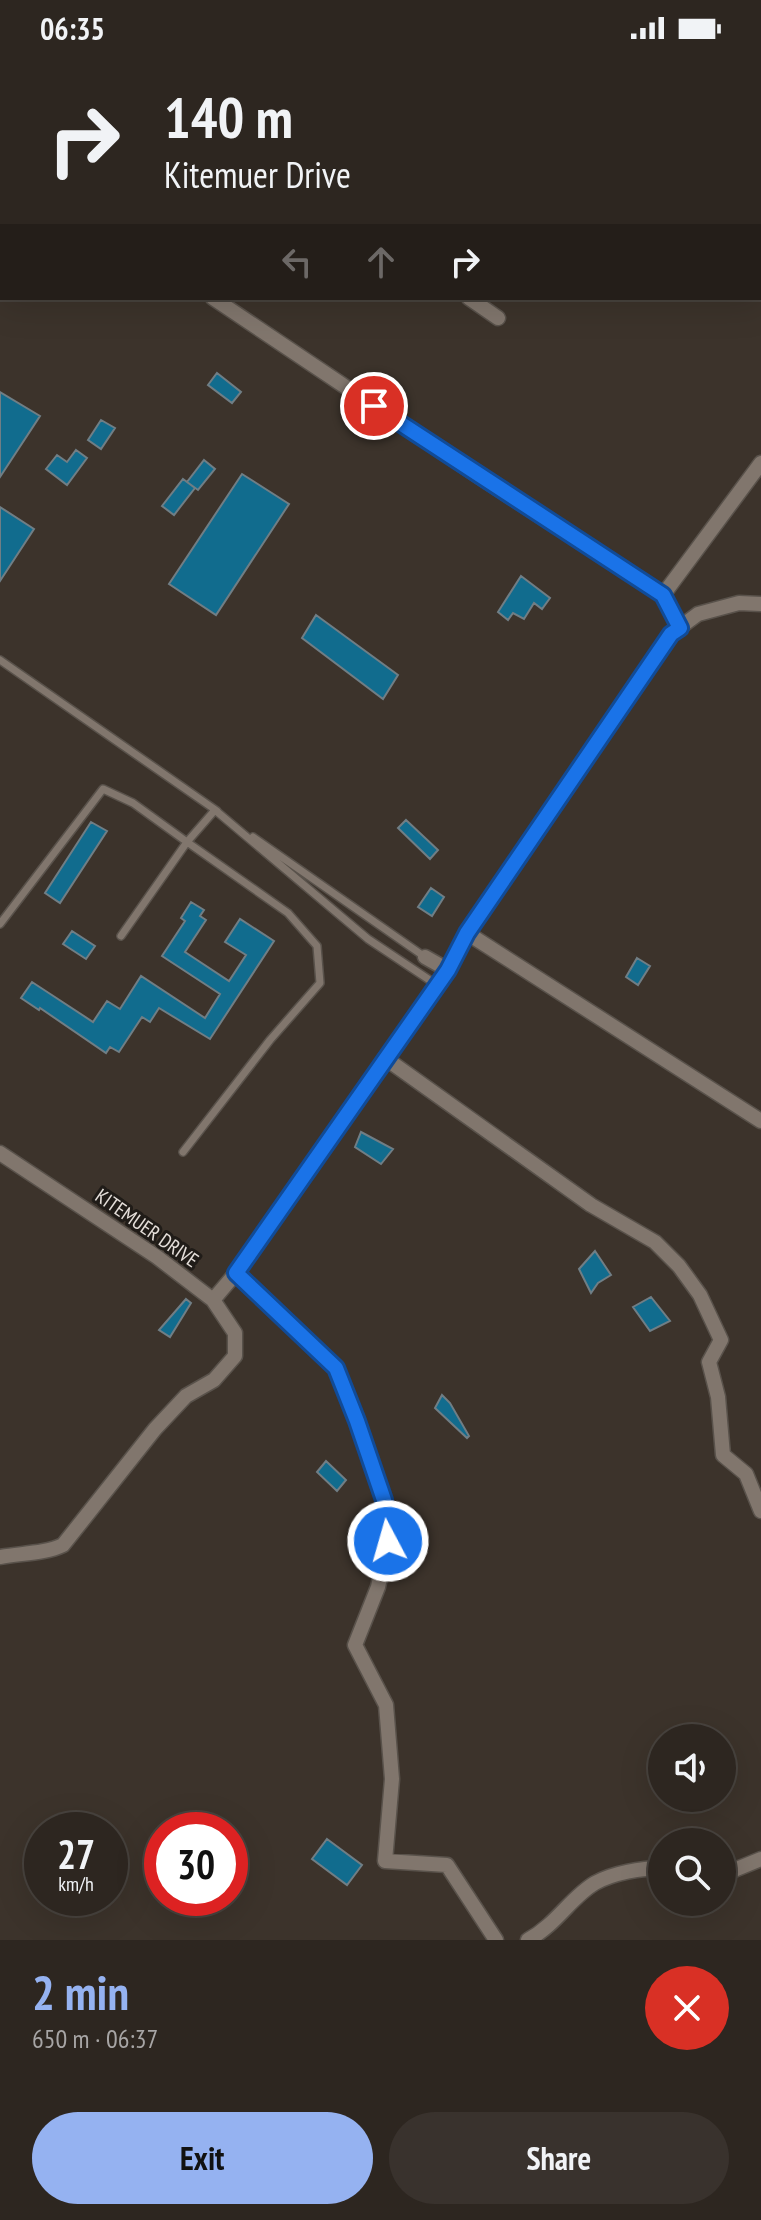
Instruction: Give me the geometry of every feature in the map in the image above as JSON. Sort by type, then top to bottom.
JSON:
[{"type":"street","points":[[218,300],[480,477],[663,595],[680,628]]},
{"type":"street","points":[[472,300],[498,318]]},
{"type":"street","points":[[663,595],[761,463]]},
{"type":"street","points":[[213,1300],[236,1273],[448,970],[467,933],[671,634],[698,614],[739,603],[761,604]]},
{"type":"street","points":[[467,933],[761,1121]]},
{"type":"street","points":[[425,957],[448,970]]},
{"type":"street","points":[[385,1058],[591,1205],[655,1242],[679,1266],[700,1295],[721,1340],[709,1362],[718,1397],[723,1455],[746,1474],[761,1511]]},
{"type":"street","name":"KITEMUER DRIVE","points":[[0,1153],[157,1257],[213,1300],[235,1333],[235,1356],[214,1380],[186,1396],[155,1429],[63,1545],[51,1551],[0,1557]]},
{"type":"street","points":[[236,1273],[336,1368],[384,1500],[388,1541],[378,1587],[355,1645],[386,1705],[392,1779],[385,1861],[447,1865],[496,1940]]},
{"type":"street","points":[[736,1869],[761,1859]]},
{"type":"street","points":[[528,1940],[547,1930],[594,1884],[621,1873],[648,1870]]},
{"type":"lane","points":[[0,660],[425,957]]},
{"type":"lane","points":[[0,924],[103,789],[133,803],[288,913],[317,946],[320,983],[270,1040],[183,1152]]},
{"type":"lane","points":[[121,936],[187,842],[215,810]]},
{"type":"lane","points":[[215,810],[368,939],[437,985]]},
{"type":"building","points":[[217,373],[241,392],[232,403],[208,385]]},
{"type":"building","points":[[0,392],[40,416],[0,477]]},
{"type":"building","points":[[101,420],[115,428],[101,449],[88,440]]},
{"type":"building","points":[[76,450],[87,458],[67,485],[46,469],[57,455],[67,462]]},
{"type":"building","points":[[204,460],[215,469],[198,490],[187,482]]},
{"type":"building","points":[[242,474],[289,504],[216,615],[169,584]]},
{"type":"building","points":[[183,479],[195,488],[174,515],[162,506]]},
{"type":"building","points":[[0,507],[34,529],[0,581]]},
{"type":"building","points":[[521,576],[550,598],[542,609],[534,603],[524,619],[513,613],[508,620],[498,612]]},
{"type":"building","points":[[316,615],[398,675],[383,699],[302,638]]},
{"type":"building","points":[[406,820],[438,850],[430,859],[398,828]]},
{"type":"building","points":[[91,822],[107,831],[60,903],[45,893]]},
{"type":"building","points":[[431,888],[444,897],[432,916],[418,907]]},
{"type":"building","points":[[191,902],[204,910],[200,916],[206,920],[185,952],[229,981],[246,955],[225,942],[240,919],[274,941],[210,1039],[159,1008],[150,1022],[142,1017],[119,1052],[110,1047],[106,1053],[21,998],[32,982],[93,1022],[107,1001],[120,1009],[141,976],[205,1018],[220,994],[162,956],[185,921],[181,918]]},
{"type":"building","points":[[72,931],[95,946],[86,959],[63,944]]},
{"type":"building","points":[[637,958],[650,966],[638,985],[626,977]]},
{"type":"building","points":[[361,1132],[393,1149],[381,1164],[355,1147]]},
{"type":"building","points":[[595,1251],[611,1275],[598,1283],[591,1293],[579,1269]]},
{"type":"building","points":[[651,1297],[670,1321],[650,1331],[633,1307]]},
{"type":"building","points":[[186,1299],[191,1303],[170,1337],[159,1330]]},
{"type":"building","points":[[442,1395],[450,1403],[469,1436],[467,1438],[435,1408]]},
{"type":"building","points":[[326,1461],[346,1480],[337,1491],[317,1472]]},
{"type":"building","points":[[327,1839],[362,1865],[347,1885],[312,1859]]},
{"type":"route","points":[[374,406],[663,595],[680,628],[671,634],[467,933],[448,970],[236,1273],[336,1368],[384,1500],[388,1541]]}]
